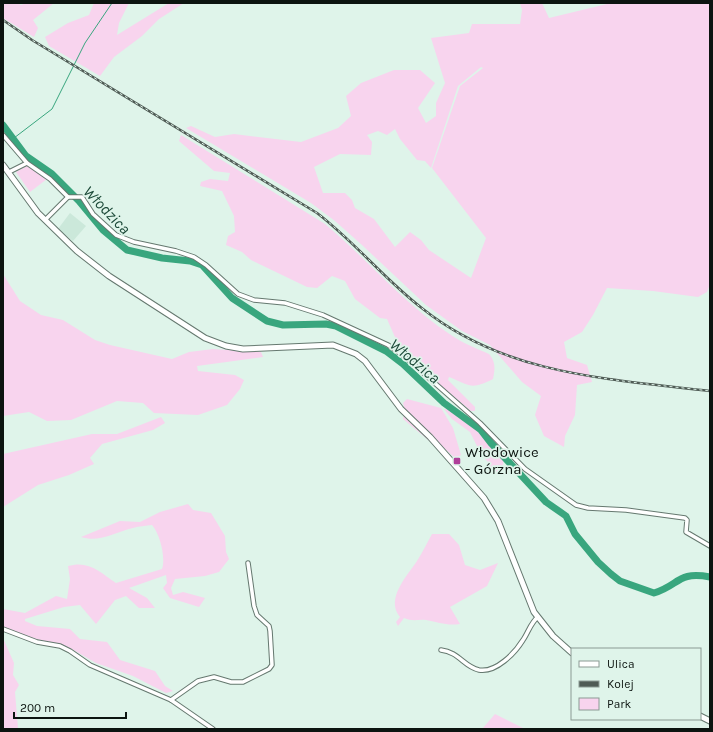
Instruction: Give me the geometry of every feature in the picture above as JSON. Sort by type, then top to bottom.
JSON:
[{"type":"street","points":[[3,135],[27,162],[69,197],[79,197],[93,214],[116,235],[134,242],[176,250],[194,257],[206,265],[238,294],[254,300],[285,303],[323,315],[388,345],[404,356],[480,423],[525,469],[576,505],[588,508],[626,510],[685,518],[687,520],[686,532],[710,546]]},
{"type":"street","points":[[9,172],[27,162]]},
{"type":"street","points":[[3,165],[45,220],[63,239],[98,268],[212,341],[227,347],[243,349],[333,345],[346,349],[360,356],[372,368],[401,408],[430,436],[484,498],[498,521],[529,601],[538,617],[553,636],[571,652]]},
{"type":"street","points":[[45,220],[69,197]]},
{"type":"street","points":[[171,700],[198,681],[214,677],[232,682],[243,682],[269,670],[272,665],[269,626],[257,615],[254,606],[248,563]]},
{"type":"street","points":[[441,650],[452,652],[476,669],[481,670],[493,667],[509,657],[516,649],[534,620],[538,617]]},
{"type":"street","points":[[3,629],[37,642],[60,646],[90,665],[171,700],[213,729]]},
{"type":"street","points":[[701,716],[710,721]]},
{"type":"shaded area","points":[[70,213],[86,226],[73,241],[58,229]]},
{"type":"green space","points":[[3,3],[17,3],[21,5],[26,3],[54,3],[33,20],[38,28],[34,37],[3,18]]},
{"type":"green space","points":[[94,3],[129,3],[119,23],[117,35],[169,3],[184,3],[159,19],[142,36],[114,57],[100,76],[49,46],[45,37],[68,23],[89,15]]},
{"type":"green space","points":[[520,3],[542,3],[549,18],[611,3],[710,3],[710,284],[707,292],[698,297],[653,291],[607,288],[582,332],[564,342],[567,358],[587,365],[592,382],[577,385],[575,415],[565,436],[564,447],[544,436],[535,415],[541,396],[522,382],[490,345],[462,331],[426,305],[335,221],[311,203],[186,128],[191,126],[215,137],[234,134],[301,142],[338,128],[351,116],[346,96],[361,83],[394,70],[420,70],[435,83],[418,108],[426,123],[436,116],[436,103],[445,83],[431,38],[469,33],[472,24],[520,24],[522,10]],"holes":[[[481,67],[483,68],[460,86],[432,168],[486,238],[471,278],[429,250],[421,240],[410,232],[395,247],[374,219],[355,208],[352,200],[345,193],[323,193],[314,167],[340,154],[371,155],[372,142],[367,135],[378,131],[387,135],[395,129],[400,139],[417,160],[425,161],[431,168],[458,86]]]},
{"type":"green space","points":[[181,135],[325,224],[402,296],[434,323],[451,335],[489,354],[493,360],[494,366],[493,379],[475,386],[471,386],[449,377],[448,380],[475,407],[475,411],[471,411],[402,353],[387,319],[380,318],[355,299],[345,281],[332,276],[317,288],[307,287],[251,260],[242,252],[226,245],[228,236],[235,232],[234,216],[222,191],[200,186],[201,182],[210,179],[228,181],[230,173],[214,171],[179,141]]},
{"type":"green space","points":[[30,166],[47,179],[30,192],[16,172]]},
{"type":"green space","points":[[3,274],[20,301],[41,315],[63,320],[95,340],[110,345],[172,359],[189,352],[213,349],[261,352],[263,357],[197,366],[198,371],[235,375],[244,380],[240,389],[227,405],[198,415],[154,413],[143,403],[117,401],[71,420],[47,421],[29,412],[3,416]]},
{"type":"green space","points":[[407,399],[441,408],[453,428],[461,455],[455,458],[444,448],[433,444],[403,419],[405,410],[403,403]]},
{"type":"green space","points":[[444,409],[447,409],[487,434],[504,453],[503,466],[495,475],[489,463],[479,453],[470,432],[452,419]]},
{"type":"green space","points":[[161,417],[165,423],[153,430],[102,444],[90,458],[94,464],[69,475],[38,485],[3,507],[3,454],[92,434],[117,434]]},
{"type":"green space","points":[[188,504],[193,510],[211,513],[225,536],[226,552],[229,559],[219,572],[205,576],[175,579],[171,588],[173,595],[183,592],[205,598],[199,607],[170,598],[163,588],[167,583],[166,575],[129,588],[147,598],[155,608],[139,608],[126,596],[115,600],[96,624],[80,605],[64,607],[25,619],[25,621],[37,626],[70,629],[80,639],[107,642],[120,660],[155,671],[165,686],[173,691],[166,693],[133,676],[96,663],[70,648],[3,628],[3,609],[25,613],[56,596],[67,599],[70,579],[68,566],[82,565],[94,568],[116,583],[162,569],[162,546],[158,534],[152,525],[135,527],[101,538],[94,539],[81,537],[120,521],[140,522],[160,512]]},
{"type":"green space","points":[[432,534],[449,534],[459,545],[465,565],[480,570],[498,563],[487,586],[450,607],[460,624],[447,624],[404,618],[398,626],[396,622],[400,617],[396,610],[396,595]]},
{"type":"green space","points":[[3,638],[14,663],[13,675],[19,685],[15,692],[18,728],[3,729]]},
{"type":"green space","points":[[495,714],[525,729],[482,729]]},
{"type":"waterway","points":[[14,138],[52,109],[85,43],[112,3]]},
{"type":"waterway","name":"Włodzica","points":[[3,125],[26,156],[52,174],[79,201],[103,230],[127,250],[162,258],[190,261],[202,265],[232,298],[267,321],[283,325],[326,324],[336,326],[386,351],[403,364],[444,403],[481,430],[491,443],[546,502],[566,516],[575,534],[598,562],[620,581],[654,593],[663,590],[685,577],[710,577]]},
{"type":"railway","points":[[3,20],[32,40],[317,213],[344,236],[409,298],[455,331],[489,348],[523,361],[559,370],[596,377],[710,391]]},
{"type":"place","name":"Włodowice - Górzna","points":[[457,461]]}]
